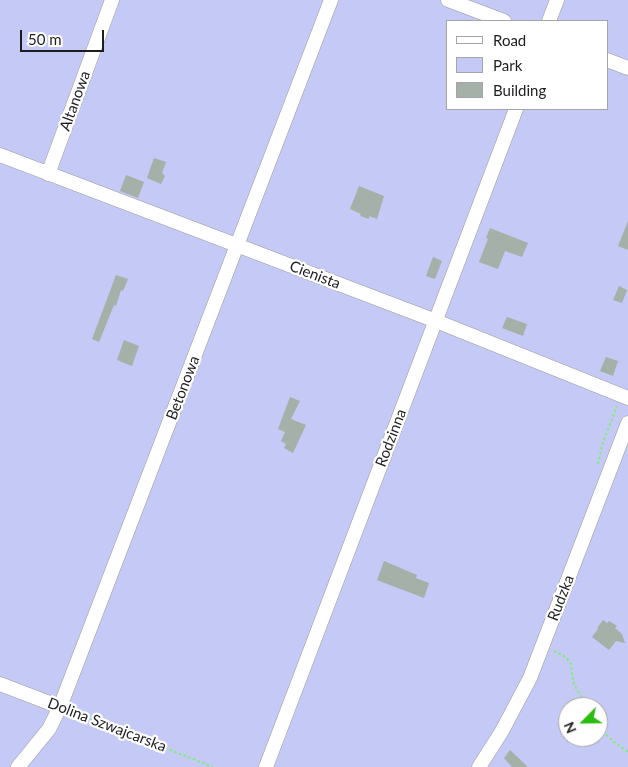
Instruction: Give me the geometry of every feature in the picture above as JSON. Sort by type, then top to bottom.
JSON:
[{"type":"street","name":"Altanowa","points":[[48,174],[112,0]]},
{"type":"street","name":"Betonowa","points":[[18,767],[49,729],[60,707],[332,0]]},
{"type":"street","points":[[448,0],[501,20]]},
{"type":"street","points":[[549,20],[557,0]]},
{"type":"street","points":[[608,60],[628,68]]},
{"type":"street","name":"Rodzinna","points":[[266,767],[516,110]]},
{"type":"street","name":"Cienista","points":[[0,155],[436,321],[624,396]]},
{"type":"street","name":"Rudzka","points":[[479,767],[502,732],[530,678],[628,423]]},
{"type":"street","name":"Dolina Szwajcarska","points":[[0,684],[60,707]]},
{"type":"path","points":[[597,468],[602,445],[624,396]]},
{"type":"path","points":[[542,646],[559,653],[568,660],[571,664],[573,680],[582,697]]},
{"type":"path","name":"Dolina Szwajcarska","points":[[60,707],[213,767]]},
{"type":"path","points":[[608,736],[619,747],[628,752]]},
{"type":"green space","points":[[0,0],[628,0],[628,767],[0,767]]},
{"type":"building","points":[[154,158],[166,162],[162,173],[165,176],[161,184],[147,178]]},
{"type":"building","points":[[126,175],[144,182],[138,198],[120,191]]},
{"type":"building","points":[[359,186],[384,196],[377,219],[369,216],[369,219],[360,216],[361,214],[350,209]]},
{"type":"building","points":[[628,221],[628,250],[618,246]]},
{"type":"building","points":[[490,228],[528,243],[522,257],[505,251],[498,269],[479,262]]},
{"type":"building","points":[[433,257],[442,261],[435,279],[426,276]]},
{"type":"building","points":[[116,275],[128,279],[123,291],[121,290],[116,306],[114,305],[99,342],[92,339]]},
{"type":"building","points":[[619,286],[627,290],[622,303],[613,300]]},
{"type":"building","points":[[507,317],[527,324],[523,336],[502,328]]},
{"type":"building","points":[[124,340],[139,346],[132,366],[117,360]]},
{"type":"building","points":[[606,357],[618,361],[613,376],[600,371]]},
{"type":"building","points":[[290,397],[300,401],[291,419],[306,425],[293,453],[284,448],[286,444],[281,441],[285,432],[278,429]]},
{"type":"building","points":[[384,561],[417,575],[416,578],[429,583],[424,598],[377,580]]},
{"type":"building","points":[[603,620],[617,626],[615,628],[622,634],[625,643],[616,641],[609,650],[592,637]]},
{"type":"building","points":[[510,750],[528,767],[512,767],[504,758]]}]
